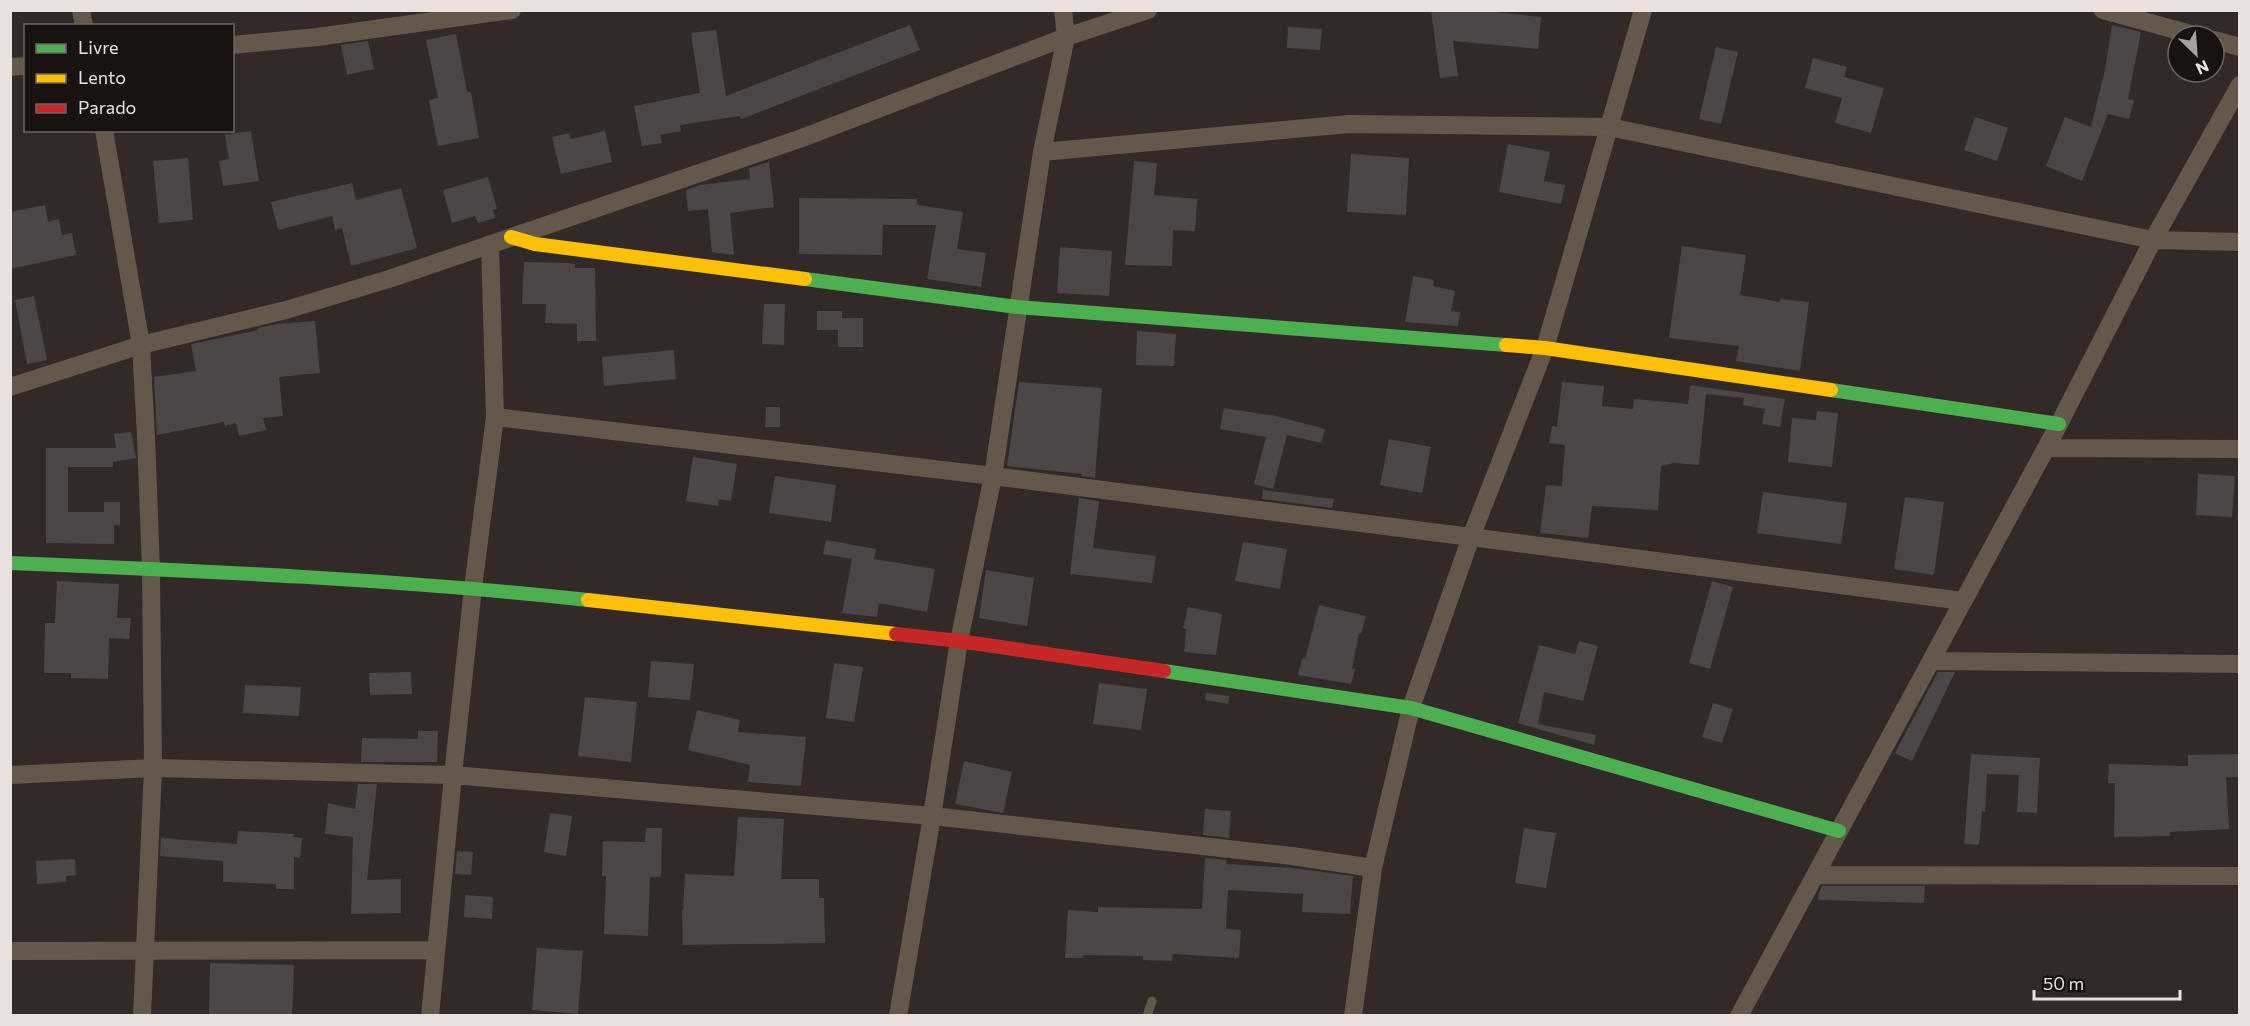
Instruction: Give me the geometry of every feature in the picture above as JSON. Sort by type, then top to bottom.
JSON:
[{"type":"street","points":[[234,45],[317,37],[512,10]]},
{"type":"street","points":[[897,1016],[932,816],[959,640],[993,476],[1042,152],[1066,37],[1063,10]]},
{"type":"street","points":[[10,387],[141,345],[286,310],[389,279],[802,138],[1066,37],[1148,10]]},
{"type":"street","points":[[1353,1016],[1373,868],[1411,708],[1471,537],[1545,348],[1643,10]]},
{"type":"street","points":[[2103,10],[2166,27]]},
{"type":"street","points":[[1739,1016],[2059,424],[2153,240],[2240,85]]},
{"type":"street","points":[[1042,152],[1349,124],[1609,127],[2153,240],[2240,242]]},
{"type":"street","points":[[104,132],[141,345],[151,569],[153,768],[142,1016]]},
{"type":"street","points":[[511,237],[535,244],[1017,307],[1545,348],[2059,424]]},
{"type":"street","points":[[430,1016],[473,588],[495,417],[490,244]]},
{"type":"street","points":[[495,417],[993,476],[1963,601]]},
{"type":"street","points":[[2046,448],[2240,449]]},
{"type":"street","points":[[10,563],[473,588],[959,640],[1411,708],[1839,831]]},
{"type":"street","points":[[1931,662],[2240,664]]},
{"type":"street","points":[[10,775],[153,768],[453,775],[932,816],[1292,856],[1373,868]]},
{"type":"street","points":[[1817,875],[2240,876]]},
{"type":"street","points":[[10,951],[435,950]]},
{"type":"lane","points":[[1147,1016],[1152,1000]]},
{"type":"building","points":[[1431,10],[1495,10],[1495,12],[1541,17],[1538,49],[1453,41],[1458,76],[1440,78]]},
{"type":"building","points":[[910,25],[920,50],[741,119],[740,116],[680,125],[681,131],[660,135],[662,143],[642,146],[634,106],[700,93],[691,33],[716,30],[726,96]]},
{"type":"building","points":[[2112,25],[2141,32],[2128,99],[2134,100],[2129,119],[2108,114],[2082,181],[2046,166],[2065,117],[2091,127],[2105,69]]},
{"type":"building","points":[[1288,27],[1322,29],[1320,50],[1287,48]]},
{"type":"building","points":[[456,34],[467,92],[471,92],[479,138],[438,146],[429,100],[438,98],[426,40]]},
{"type":"building","points":[[368,41],[374,69],[347,75],[341,45]]},
{"type":"building","points":[[1716,47],[1738,52],[1721,124],[1699,119]]},
{"type":"building","points":[[1813,58],[1847,67],[1844,77],[1884,88],[1871,133],[1835,123],[1842,98],[1805,88]]},
{"type":"building","points":[[1975,117],[2008,128],[1997,161],[1964,150]]},
{"type":"building","points":[[251,131],[259,181],[223,186],[219,161],[229,159],[225,135]]},
{"type":"building","points":[[605,131],[612,162],[561,174],[552,137],[569,133],[571,139]]},
{"type":"building","points":[[1508,144],[1550,152],[1544,181],[1565,185],[1561,204],[1499,192]]},
{"type":"building","points":[[1351,154],[1409,158],[1406,215],[1347,212]]},
{"type":"building","points":[[188,158],[193,220],[159,223],[153,161]]},
{"type":"building","points":[[1134,161],[1157,163],[1154,195],[1197,199],[1195,231],[1173,230],[1172,266],[1125,265]]},
{"type":"building","points":[[769,162],[774,207],[730,213],[734,255],[712,252],[708,209],[688,211],[686,190],[700,185],[750,179],[749,168]]},
{"type":"building","points":[[488,177],[497,209],[493,210],[495,218],[478,223],[475,216],[452,223],[443,190]]},
{"type":"building","points":[[352,183],[356,200],[401,188],[417,248],[351,266],[342,228],[335,230],[332,216],[278,230],[271,202]]},
{"type":"building","points":[[799,198],[917,199],[917,205],[963,212],[957,249],[986,253],[981,287],[927,279],[936,225],[883,225],[882,255],[799,254]]},
{"type":"building","points":[[45,205],[48,222],[59,219],[62,235],[72,233],[76,255],[10,269],[10,212]]},
{"type":"building","points":[[1682,246],[1746,255],[1740,295],[1780,302],[1780,299],[1809,302],[1800,371],[1736,361],[1739,346],[1669,338]]},
{"type":"building","points":[[1060,247],[1112,251],[1109,296],[1057,293]]},
{"type":"building","points":[[524,262],[567,263],[575,264],[575,268],[595,268],[596,341],[577,341],[577,324],[545,323],[546,304],[522,304]]},
{"type":"building","points":[[1413,276],[1434,280],[1433,286],[1455,291],[1451,311],[1460,312],[1458,326],[1405,322]]},
{"type":"building","points":[[34,296],[47,360],[27,364],[15,300]]},
{"type":"building","points":[[764,304],[785,304],[784,345],[762,344]]},
{"type":"building","points":[[817,311],[842,311],[842,318],[863,318],[863,347],[838,347],[838,330],[817,330]]},
{"type":"building","points":[[315,321],[320,373],[279,377],[283,416],[263,418],[266,430],[239,436],[236,423],[225,426],[224,422],[157,435],[154,377],[196,371],[191,344],[277,324]]},
{"type":"building","points":[[1137,331],[1176,334],[1174,366],[1136,365]]},
{"type":"building","points":[[674,350],[676,379],[604,386],[602,357]]},
{"type":"building","points":[[1019,382],[1102,388],[1095,478],[1082,476],[1082,474],[1007,466]]},
{"type":"building","points":[[1562,382],[1604,386],[1602,406],[1633,409],[1634,399],[1688,404],[1690,385],[1785,399],[1780,427],[1762,424],[1765,409],[1743,405],[1744,398],[1706,394],[1699,465],[1674,463],[1661,466],[1658,510],[1592,506],[1588,538],[1540,533],[1546,485],[1562,486],[1565,445],[1549,443],[1552,426],[1557,427]]},
{"type":"building","points":[[766,407],[780,407],[780,427],[765,427]]},
{"type":"building","points":[[1224,408],[1276,416],[1325,429],[1321,443],[1287,435],[1273,489],[1254,484],[1266,437],[1220,429]]},
{"type":"building","points":[[1817,411],[1838,413],[1832,467],[1788,462],[1792,418],[1816,420]]},
{"type":"building","points":[[131,432],[136,458],[113,462],[113,467],[68,467],[68,512],[104,512],[104,502],[120,502],[120,525],[114,525],[114,544],[46,543],[46,448],[116,448],[114,434]]},
{"type":"building","points":[[1389,439],[1431,447],[1422,493],[1380,485]]},
{"type":"building","points":[[693,457],[737,464],[731,501],[719,499],[718,506],[686,501]]},
{"type":"building","points":[[2198,474],[2235,476],[2232,517],[2196,515]]},
{"type":"building","points":[[775,476],[836,485],[831,522],[769,513]]},
{"type":"building","points":[[1263,490],[1334,499],[1332,508],[1262,499]]},
{"type":"building","points":[[1763,492],[1847,503],[1841,544],[1757,533]]},
{"type":"building","points":[[1905,497],[1944,502],[1934,575],[1894,569]]},
{"type":"building","points":[[1079,498],[1099,501],[1093,548],[1156,556],[1152,583],[1070,574]]},
{"type":"building","points":[[826,540],[876,549],[874,559],[935,569],[927,612],[879,603],[877,617],[842,613],[852,559],[823,554]]},
{"type":"building","points":[[1243,542],[1287,549],[1280,589],[1235,581]]},
{"type":"building","points":[[986,570],[1034,578],[1027,626],[979,618]]},
{"type":"building","points":[[57,581],[119,584],[117,618],[131,618],[129,639],[109,638],[108,679],[71,678],[71,673],[44,673],[45,623],[55,623]]},
{"type":"building","points":[[1712,581],[1733,587],[1710,669],[1689,663]]},
{"type":"building","points":[[1319,605],[1366,616],[1361,634],[1359,633],[1351,684],[1298,675],[1302,658],[1305,659]]},
{"type":"building","points":[[1188,607],[1222,614],[1216,655],[1184,652],[1186,629],[1183,628]]},
{"type":"building","points":[[1579,641],[1598,646],[1583,701],[1544,692],[1538,724],[1596,735],[1594,745],[1518,723],[1539,645],[1575,654]]},
{"type":"building","points":[[651,661],[694,664],[690,700],[648,697]]},
{"type":"building","points":[[834,663],[863,667],[854,722],[826,718]]},
{"type":"building","points":[[411,672],[412,694],[370,695],[369,673]]},
{"type":"building","points":[[1938,672],[1955,672],[1912,761],[1895,753]]},
{"type":"building","points":[[1099,683],[1147,689],[1141,730],[1093,724]]},
{"type":"building","points":[[245,685],[301,687],[299,716],[243,713]]},
{"type":"building","points":[[1206,693],[1229,696],[1228,704],[1205,700]]},
{"type":"building","points":[[585,697],[637,702],[631,762],[578,756]]},
{"type":"building","points":[[1713,703],[1733,709],[1722,743],[1702,737]]},
{"type":"building","points":[[697,710],[740,720],[738,732],[806,737],[801,786],[748,782],[750,765],[688,750]]},
{"type":"building","points":[[418,731],[438,731],[437,762],[361,762],[362,738],[418,739]]},
{"type":"building","points":[[1971,754],[2040,758],[2037,813],[2017,812],[2019,775],[1987,774],[1985,812],[1982,811],[1979,845],[1964,844]]},
{"type":"building","points":[[2240,754],[2240,777],[2226,777],[2229,829],[2170,832],[2170,836],[2114,837],[2115,783],[2108,783],[2109,764],[2188,766],[2188,755]]},
{"type":"building","points":[[964,761],[1012,772],[1003,813],[955,804]]},
{"type":"building","points":[[358,784],[377,784],[367,880],[401,879],[401,913],[351,914],[353,837],[325,834],[328,803],[355,809]]},
{"type":"building","points":[[1205,809],[1231,811],[1229,838],[1203,835]]},
{"type":"building","points":[[550,813],[572,816],[566,856],[544,852]]},
{"type":"building","points":[[738,817],[784,819],[781,879],[819,879],[819,898],[824,898],[825,943],[683,945],[682,910],[685,874],[734,876]]},
{"type":"building","points":[[646,828],[662,828],[661,877],[650,877],[648,936],[604,934],[606,876],[602,876],[603,841],[645,842]]},
{"type":"building","points":[[1524,828],[1556,833],[1546,888],[1515,883]]},
{"type":"building","points":[[238,831],[294,834],[293,837],[302,838],[300,858],[294,857],[294,889],[276,889],[276,884],[223,882],[223,861],[160,856],[161,838],[237,844]]},
{"type":"building","points":[[457,851],[473,852],[471,875],[455,874]]},
{"type":"building","points":[[1205,858],[1227,860],[1226,864],[1293,868],[1353,876],[1350,914],[1302,912],[1303,894],[1228,890],[1226,929],[1241,930],[1239,958],[1173,954],[1172,961],[1143,960],[1143,956],[1083,955],[1082,958],[1065,958],[1068,910],[1098,912],[1098,907],[1202,909]]},
{"type":"building","points":[[75,859],[76,875],[66,876],[66,882],[37,884],[36,861]]},
{"type":"building","points":[[1822,886],[1925,886],[1924,903],[1818,900]]},
{"type":"building","points":[[465,895],[493,897],[492,919],[464,917]]},
{"type":"building","points":[[537,948],[583,951],[578,1014],[532,1010]]},
{"type":"building","points":[[210,963],[294,965],[292,1016],[209,1016]]},
{"type":"traffic: fast","points":[[805,279],[1017,307],[1506,345]]},
{"type":"traffic: fast","points":[[1831,390],[2059,424]]},
{"type":"traffic: fast","points":[[10,563],[372,581],[588,600]]},
{"type":"traffic: fast","points":[[1164,671],[1411,708],[1839,831]]},
{"type":"traffic: slow","points":[[511,237],[535,244],[805,279]]},
{"type":"traffic: slow","points":[[1506,345],[1545,348],[1831,390]]},
{"type":"traffic: slow","points":[[588,600],[896,634]]},
{"type":"traffic: jam","points":[[896,634],[1164,671]]}]
